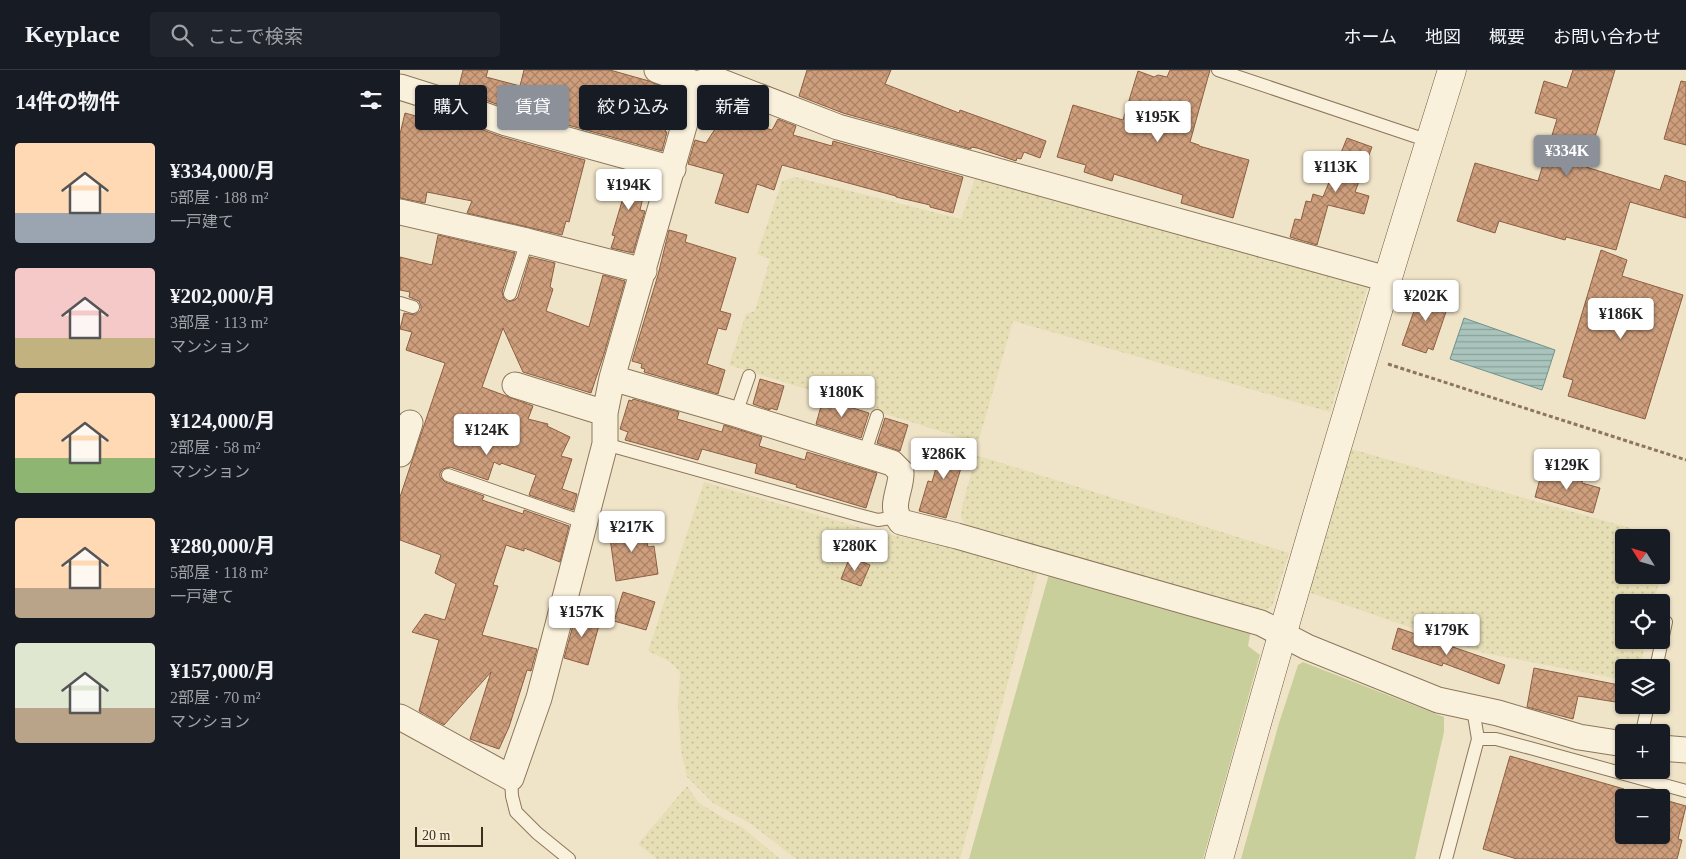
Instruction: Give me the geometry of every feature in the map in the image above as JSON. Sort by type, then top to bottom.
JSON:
[{"type":"street","points":[[657,70],[709,78],[838,127],[1387,279]]},
{"type":"street","points":[[1218,859],[1281,634],[1387,279],[1452,70]]},
{"type":"street","points":[[400,717],[511,778],[539,698],[586,523],[605,444],[605,413],[612,378],[673,169],[709,78]]},
{"type":"street","points":[[400,87],[451,102],[506,123],[673,169]]},
{"type":"street","points":[[400,212],[644,270]]},
{"type":"street","points":[[612,378],[736,414],[892,464],[901,472],[895,508],[897,517],[901,522],[957,536],[1261,623],[1307,647],[1438,700],[1507,716],[1579,737],[1615,743]]},
{"type":"street","points":[[516,385],[605,413]]},
{"type":"street","points":[[400,454],[410,423]]},
{"type":"street","points":[[1670,749],[1686,750]]},
{"type":"lane","points":[[1218,70],[1429,141]]},
{"type":"lane","points":[[510,294],[527,241]]},
{"type":"lane","points":[[400,303],[413,307]]},
{"type":"lane","points":[[736,414],[749,376]]},
{"type":"lane","points":[[864,455],[877,416]]},
{"type":"lane","points":[[605,444],[878,520],[897,517]]},
{"type":"lane","points":[[448,475],[586,523]]},
{"type":"lane","points":[[1446,859],[1478,739],[1473,709]]},
{"type":"lane","points":[[1478,739],[1496,739],[1686,791]]},
{"type":"lane","points":[[511,778],[512,796],[516,812],[568,859]]},
{"type":"path","points":[[1364,356],[1686,460]]},
{"type":"shaded area","points":[[981,174],[1370,279],[1330,412],[1013,321],[978,443],[729,365],[746,314],[755,311],[770,259],[757,254],[782,181],[795,177],[961,219],[975,178]]},
{"type":"shaded area","points":[[1351,449],[1634,529],[1615,529],[1615,584],[1659,584],[1656,594],[1615,594],[1615,649],[1644,649],[1642,659],[1615,659],[1615,678],[1484,653],[1311,593],[1310,588]]},
{"type":"shaded area","points":[[976,455],[1289,553],[1272,606],[1265,610],[1252,609],[966,525],[961,518],[962,507]]},
{"type":"shaded area","points":[[704,482],[866,529],[957,549],[1038,571],[960,859],[796,859],[751,824],[713,803],[687,777],[681,750],[678,705],[680,672],[669,661],[648,651]]},
{"type":"shaded area","points":[[687,786],[699,803],[742,827],[780,859],[657,859],[638,844]]},
{"type":"green space","points":[[1049,574],[1251,629],[1248,646],[1260,655],[1203,859],[969,859]]},
{"type":"green space","points":[[1303,662],[1444,717],[1444,732],[1415,859],[1241,859],[1279,723],[1298,665]]},
{"type":"water","points":[[1464,318],[1555,350],[1542,390],[1450,359]]},
{"type":"building","points":[[463,70],[488,70],[486,77],[516,85],[497,85],[497,104],[487,101],[487,85],[459,85]]},
{"type":"building","points":[[524,70],[610,70],[659,85],[579,85],[579,128],[569,125],[569,85],[520,85]]},
{"type":"building","points":[[807,70],[891,70],[885,84],[959,113],[960,110],[1046,141],[1040,158],[1024,152],[1021,159],[1017,158],[1016,161],[977,148],[971,147],[971,149],[843,113],[799,96]]},
{"type":"building","points":[[1170,70],[1210,70],[1190,142],[1249,160],[1233,218],[1181,203],[1183,195],[1114,174],[1112,181],[1084,172],[1086,165],[1057,157],[1073,105],[1123,120],[1138,71],[1154,77],[1158,75],[1167,77]]},
{"type":"building","points":[[1573,70],[1615,70],[1586,167],[1660,190],[1665,175],[1686,182],[1686,218],[1630,202],[1616,250],[1566,237],[1565,240],[1499,221],[1495,233],[1457,221],[1475,163],[1538,181],[1557,119],[1535,113],[1544,81],[1567,88]]},
{"type":"building","points":[[1681,81],[1686,82],[1686,145],[1664,139]]},
{"type":"building","points":[[405,113],[415,116],[415,130],[483,130],[585,160],[569,222],[566,221],[562,235],[467,213],[472,201],[427,192],[425,203],[400,198],[400,134]]},
{"type":"building","points":[[778,119],[796,126],[793,135],[832,146],[833,141],[963,177],[953,213],[782,165],[774,190],[757,184],[748,213],[715,203],[724,174],[688,164],[695,140],[706,143],[714,130],[772,130]]},
{"type":"building","points":[[586,130],[666,130],[665,132],[667,132],[662,151]]},
{"type":"building","points":[[1347,138],[1372,147],[1355,192],[1369,196],[1364,214],[1328,205],[1317,245],[1290,237],[1295,219],[1301,220],[1306,201],[1311,202],[1313,194],[1323,197]]},
{"type":"building","points":[[622,170],[648,177],[640,210],[645,211],[633,253],[611,248],[615,236],[612,235],[623,198],[615,196]]},
{"type":"building","points":[[669,230],[687,235],[685,242],[736,258],[720,311],[731,314],[726,330],[718,328],[707,364],[725,370],[718,394],[644,372],[645,369],[641,368],[642,364],[632,361],[658,275]]},
{"type":"building","points":[[438,235],[515,253],[502,292],[504,299],[508,302],[518,297],[530,257],[555,263],[550,287],[553,289],[546,311],[589,327],[603,275],[625,281],[591,393],[523,372],[503,328],[482,387],[533,406],[528,419],[548,424],[547,426],[570,437],[561,456],[572,459],[562,489],[577,494],[573,510],[529,495],[536,475],[501,463],[500,465],[494,462],[488,480],[450,467],[443,469],[440,473],[440,477],[445,482],[484,496],[482,500],[523,514],[524,510],[569,526],[560,562],[524,548],[524,551],[506,545],[493,585],[498,586],[482,635],[537,649],[531,671],[527,670],[509,727],[499,749],[470,739],[491,672],[444,725],[419,711],[439,640],[412,632],[425,614],[445,620],[456,584],[435,573],[441,555],[400,540],[400,497],[445,363],[406,350],[412,332],[400,329],[404,313],[415,315],[421,310],[421,306],[419,301],[409,297],[410,292],[400,290],[400,257],[432,265]]},
{"type":"building","points":[[1601,250],[1627,260],[1622,276],[1683,295],[1645,419],[1568,396],[1573,380],[1563,377]]},
{"type":"building","points":[[1421,291],[1450,300],[1433,350],[1428,348],[1426,353],[1402,345]]},
{"type":"building","points":[[760,379],[784,386],[777,410],[770,408],[770,410],[753,404]]},
{"type":"building","points":[[633,399],[679,412],[677,419],[722,432],[724,425],[762,437],[759,446],[805,460],[807,452],[877,473],[866,508],[755,473],[757,464],[702,449],[698,460],[625,440],[628,432],[620,429],[629,400],[632,401]]},
{"type":"building","points":[[823,399],[869,413],[861,438],[816,424]]},
{"type":"building","points":[[885,418],[908,425],[900,451],[877,443]]},
{"type":"building","points":[[944,440],[962,445],[960,448],[970,451],[964,469],[961,468],[946,518],[919,511],[928,481],[932,482]]},
{"type":"building","points":[[1543,468],[1583,479],[1582,483],[1600,488],[1593,513],[1535,497]]},
{"type":"building","points":[[643,523],[648,547],[654,546],[658,574],[616,581],[610,538],[613,534],[612,528]]},
{"type":"building","points":[[850,557],[870,565],[861,586],[841,579]]},
{"type":"building","points":[[623,592],[655,602],[646,630],[614,621]]},
{"type":"building","points":[[577,611],[601,618],[588,665],[564,658]]},
{"type":"building","points":[[1398,628],[1505,665],[1499,684],[1443,663],[1442,666],[1392,649]]},
{"type":"building","points":[[1534,668],[1615,684],[1615,702],[1578,696],[1573,719],[1527,707]]},
{"type":"building","points":[[1510,756],[1624,789],[1615,789],[1615,844],[1670,844],[1670,802],[1686,806],[1678,839],[1682,840],[1677,859],[1517,859],[1483,849]]}]
